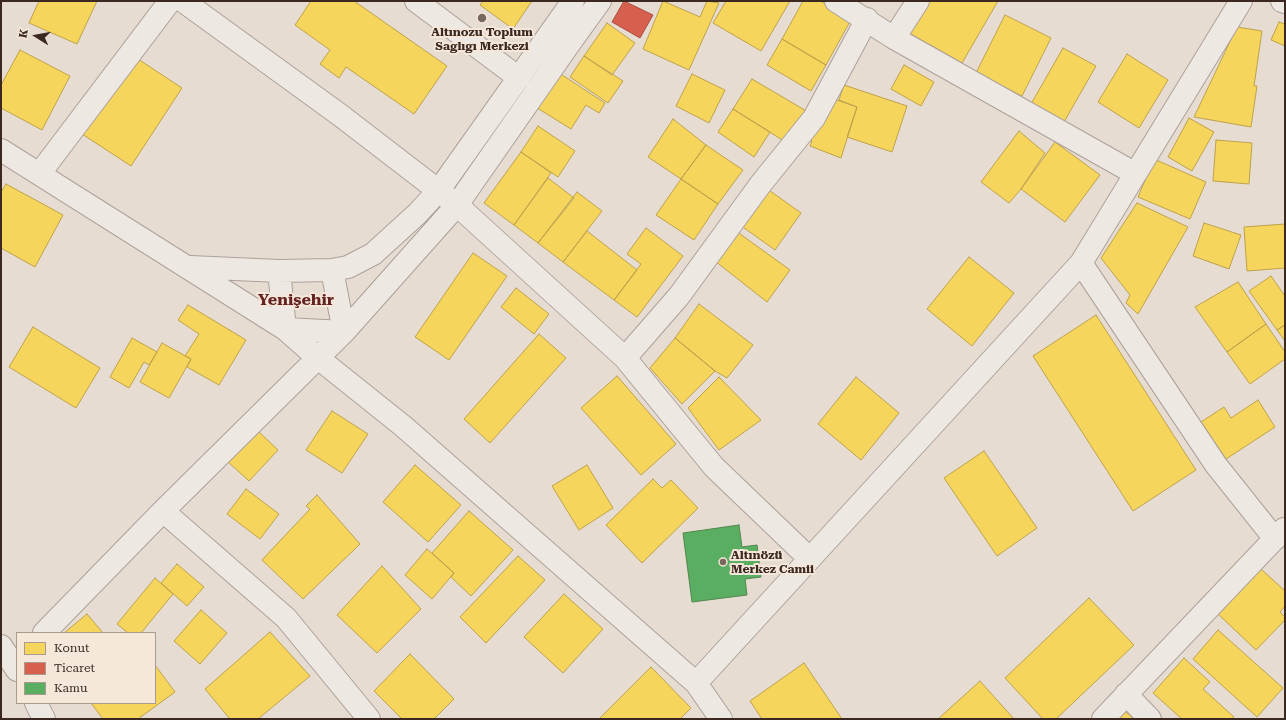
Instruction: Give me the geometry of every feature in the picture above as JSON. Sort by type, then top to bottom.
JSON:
[{"type":"street","points":[[40,173],[170,1]]},
{"type":"street","points":[[183,1],[440,190],[458,205],[625,358],[714,467],[809,558]]},
{"type":"street","points":[[416,1],[518,78]]},
{"type":"street","points":[[189,267],[279,271],[332,270],[348,267],[373,254],[440,190],[573,1]]},
{"type":"street","points":[[45,632],[163,511],[344,332],[458,205],[600,1]]},
{"type":"street","points":[[836,1],[868,19],[894,38],[1134,173]]},
{"type":"street","points":[[894,38],[918,1]]},
{"type":"street","points":[[696,683],[1081,263],[1134,173],[1241,1]]},
{"type":"street","points":[[625,358],[679,296],[760,185],[814,118],[868,19]]},
{"type":"street","points":[[1,150],[40,173],[285,329],[318,358],[403,426],[696,683],[721,719]]},
{"type":"street","points":[[1081,263],[1216,465],[1280,534],[1103,719]]},
{"type":"street","points":[[332,270],[344,332]]},
{"type":"street","points":[[279,271],[285,329]]},
{"type":"street","points":[[285,329],[344,332]]},
{"type":"street","points":[[163,511],[286,618],[369,719]]},
{"type":"street","points":[[1,646],[16,665]]},
{"type":"street","points":[[1126,694],[1150,719]]},
{"type":"street","points":[[36,704],[44,719]]},
{"type":"building: Konut","points":[[39,1],[97,1],[77,44],[29,23]]},
{"type":"building: Konut","points":[[311,1],[354,1],[447,66],[414,114],[346,67],[339,78],[320,64],[330,50],[295,25]]},
{"type":"building: Konut","points":[[483,1],[532,1],[513,29],[480,5]]},
{"type":"building: Konut","points":[[663,1],[700,17],[707,1],[719,3],[689,70],[643,49]]},
{"type":"building: Konut","points":[[726,1],[790,1],[761,51],[713,23]]},
{"type":"building: Konut","points":[[803,1],[820,1],[852,18],[826,65],[782,39]]},
{"type":"building: Konut","points":[[927,1],[998,1],[962,63],[909,33]]},
{"type":"building: Konut","points":[[1005,15],[1051,38],[1022,96],[976,73]]},
{"type":"building: Konut","points":[[1279,22],[1285,24],[1285,46],[1271,40]]},
{"type":"building: Konut","points":[[607,23],[635,43],[612,75],[584,56]]},
{"type":"building: Konut","points":[[1237,27],[1262,31],[1254,86],[1257,86],[1251,127],[1194,117]]},
{"type":"building: Konut","points":[[782,39],[826,65],[811,91],[767,65]]},
{"type":"building: Konut","points":[[1063,48],[1096,66],[1064,122],[1031,104]]},
{"type":"building: Konut","points":[[20,50],[70,76],[42,130],[1,108],[1,85]]},
{"type":"building: Konut","points":[[1127,54],[1168,80],[1139,128],[1098,102]]},
{"type":"building: Konut","points":[[132,55],[182,88],[131,166],[82,134]]},
{"type":"building: Konut","points":[[584,56],[623,81],[608,103],[570,77]]},
{"type":"building: Konut","points":[[904,65],[934,82],[921,106],[891,89]]},
{"type":"building: Konut","points":[[556,71],[605,103],[599,113],[586,105],[571,129],[534,106]]},
{"type":"building: Konut","points":[[692,74],[725,90],[709,123],[676,106]]},
{"type":"building: Konut","points":[[752,79],[808,112],[787,143],[733,109]]},
{"type":"building: Konut","points":[[844,85],[907,106],[892,152],[847,137],[857,107],[839,100]]},
{"type":"building: Konut","points":[[831,98],[857,107],[841,158],[810,146],[812,141],[810,140]]},
{"type":"building: Konut","points":[[733,109],[770,132],[754,157],[718,132]]},
{"type":"building: Konut","points":[[1189,118],[1214,132],[1192,171],[1168,157]]},
{"type":"building: Konut","points":[[673,119],[706,145],[681,179],[648,157]]},
{"type":"building: Konut","points":[[538,126],[575,151],[558,177],[521,152]]},
{"type":"building: Konut","points":[[1019,131],[1045,153],[1021,189],[1009,203],[981,182]]},
{"type":"building: Konut","points":[[1216,140],[1252,143],[1249,184],[1213,181]]},
{"type":"building: Konut","points":[[1055,142],[1100,175],[1065,222],[1021,189]]},
{"type":"building: Konut","points":[[706,145],[743,170],[718,204],[681,179]]},
{"type":"building: Konut","points":[[521,152],[551,173],[514,225],[484,203]]},
{"type":"building: Konut","points":[[1154,159],[1206,182],[1190,219],[1138,197]]},
{"type":"building: Konut","points":[[548,178],[574,198],[538,243],[514,225]]},
{"type":"building: Konut","points":[[681,179],[718,204],[694,240],[656,215]]},
{"type":"building: Konut","points":[[6,184],[63,215],[35,267],[1,248],[1,192]]},
{"type":"building: Konut","points":[[766,188],[801,213],[775,250],[740,225]]},
{"type":"building: Konut","points":[[577,192],[602,211],[563,262],[538,243]]},
{"type":"building: Konut","points":[[1137,203],[1188,227],[1138,314],[1126,303],[1130,295],[1101,258]]},
{"type":"building: Konut","points":[[1204,223],[1241,235],[1229,269],[1193,256]]},
{"type":"building: Konut","points":[[1285,224],[1285,268],[1247,271],[1244,227]]},
{"type":"building: Konut","points":[[646,228],[683,256],[637,317],[614,300],[641,264],[627,254]]},
{"type":"building: Konut","points":[[587,231],[637,270],[614,300],[563,262]]},
{"type":"building: Konut","points":[[736,231],[790,270],[767,302],[715,261]]},
{"type":"building: Konut","points":[[473,253],[507,276],[449,360],[415,337]]},
{"type":"building: Konut","points":[[969,257],[1014,293],[972,346],[927,309]]},
{"type":"building: Konut","points":[[1271,276],[1285,296],[1285,325],[1277,330],[1249,291]]},
{"type":"building: Konut","points":[[1238,282],[1266,324],[1227,352],[1195,307]]},
{"type":"building: Konut","points":[[516,288],[549,314],[534,334],[501,307]]},
{"type":"building: Konut","points":[[699,304],[753,345],[727,378],[715,371],[675,338]]},
{"type":"building: Konut","points":[[188,305],[246,340],[219,385],[187,367],[191,359],[185,356],[199,334],[178,320]]},
{"type":"building: Konut","points":[[1096,315],[1196,470],[1133,511],[1033,356]]},
{"type":"building: Konut","points":[[1266,324],[1285,352],[1285,359],[1250,384],[1227,352]]},
{"type":"building: Konut","points":[[1285,325],[1285,341],[1277,330]]},
{"type":"building: Konut","points":[[33,327],[100,368],[76,408],[9,367]]},
{"type":"building: Konut","points":[[539,334],[566,358],[490,443],[464,419]]},
{"type":"building: Konut","points":[[132,338],[157,352],[149,365],[144,362],[129,388],[110,377]]},
{"type":"building: Konut","points":[[675,338],[715,371],[682,404],[650,368]]},
{"type":"building: Konut","points":[[162,343],[191,359],[169,398],[140,382]]},
{"type":"building: Konut","points":[[617,376],[676,444],[641,475],[581,408]]},
{"type":"building: Konut","points":[[719,377],[761,420],[719,450],[688,408]]},
{"type":"building: Konut","points":[[856,377],[899,413],[861,460],[818,424]]},
{"type":"building: Konut","points":[[1258,400],[1275,427],[1226,459],[1201,422],[1224,407],[1231,418]]},
{"type":"building: Konut","points":[[332,411],[368,434],[342,473],[306,450]]},
{"type":"building: Konut","points":[[257,430],[278,450],[249,481],[227,461]]},
{"type":"building: Konut","points":[[984,451],[1037,528],[997,556],[944,478]]},
{"type":"building: Konut","points":[[415,465],[461,505],[428,542],[383,502]]},
{"type":"building: Konut","points":[[587,465],[613,508],[579,530],[552,486]]},
{"type":"building: Konut","points":[[653,479],[662,488],[671,480],[698,508],[642,563],[606,525]]},
{"type":"building: Konut","points":[[246,489],[279,514],[260,539],[227,514]]},
{"type":"building: Konut","points":[[317,495],[360,544],[303,599],[262,560],[310,509],[306,506]]},
{"type":"building: Konut","points":[[469,511],[513,550],[471,596],[451,577],[454,573],[432,553]]},
{"type":"building: Konut","points":[[427,549],[454,573],[432,599],[405,575]]},
{"type":"building: Konut","points":[[518,556],[545,580],[486,643],[460,617]]},
{"type":"building: Konut","points":[[177,564],[204,587],[187,606],[161,583]]},
{"type":"building: Konut","points":[[382,566],[421,609],[377,653],[337,615]]},
{"type":"building: Konut","points":[[1261,569],[1285,591],[1285,606],[1280,612],[1285,617],[1285,620],[1256,650],[1218,614]]},
{"type":"building: Konut","points":[[155,578],[173,594],[142,632],[127,632],[117,624]]},
{"type":"building: Konut","points":[[564,594],[603,629],[563,673],[524,637]]},
{"type":"building: Konut","points":[[1089,598],[1134,645],[1056,719],[1043,719],[1005,678]]},
{"type":"building: Konut","points":[[201,610],[227,633],[200,664],[174,641]]},
{"type":"building: Konut","points":[[87,614],[102,632],[65,632]]},
{"type":"building: Konut","points":[[1218,630],[1283,688],[1257,717],[1193,659]]},
{"type":"building: Konut","points":[[270,632],[310,676],[258,719],[230,719],[205,689]]},
{"type":"building: Konut","points":[[410,654],[454,699],[434,719],[402,719],[374,691]]},
{"type":"building: Konut","points":[[1184,658],[1210,682],[1203,689],[1234,717],[1232,719],[1182,719],[1153,693]]},
{"type":"building: Konut","points":[[804,663],[842,719],[762,719],[750,701]]},
{"type":"building: Konut","points":[[156,666],[175,692],[138,719],[103,719],[92,704],[156,704]]},
{"type":"building: Konut","points":[[651,667],[691,708],[680,719],[599,719]]},
{"type":"building: Konut","points":[[980,681],[1014,719],[938,719]]},
{"type":"building: Konut","points":[[1125,711],[1134,719],[1117,719]]},
{"type":"building: Ticaret","points":[[624,1],[653,15],[640,38],[612,22]]},
{"type":"building: Kamu","name":"Altınözü Merkez Camii","points":[[739,525],[742,547],[757,545],[761,577],[745,579],[747,595],[692,602],[683,533]]},
{"type":"place","name":"Altınozu Toplum Saglıgı Merkezi","points":[[482,18]]},
{"type":"place","name":"Altınözü Merkez Camii","points":[[723,562]]},
{"type":"district","name":"Yenişehir","points":[[296,300]]}]
